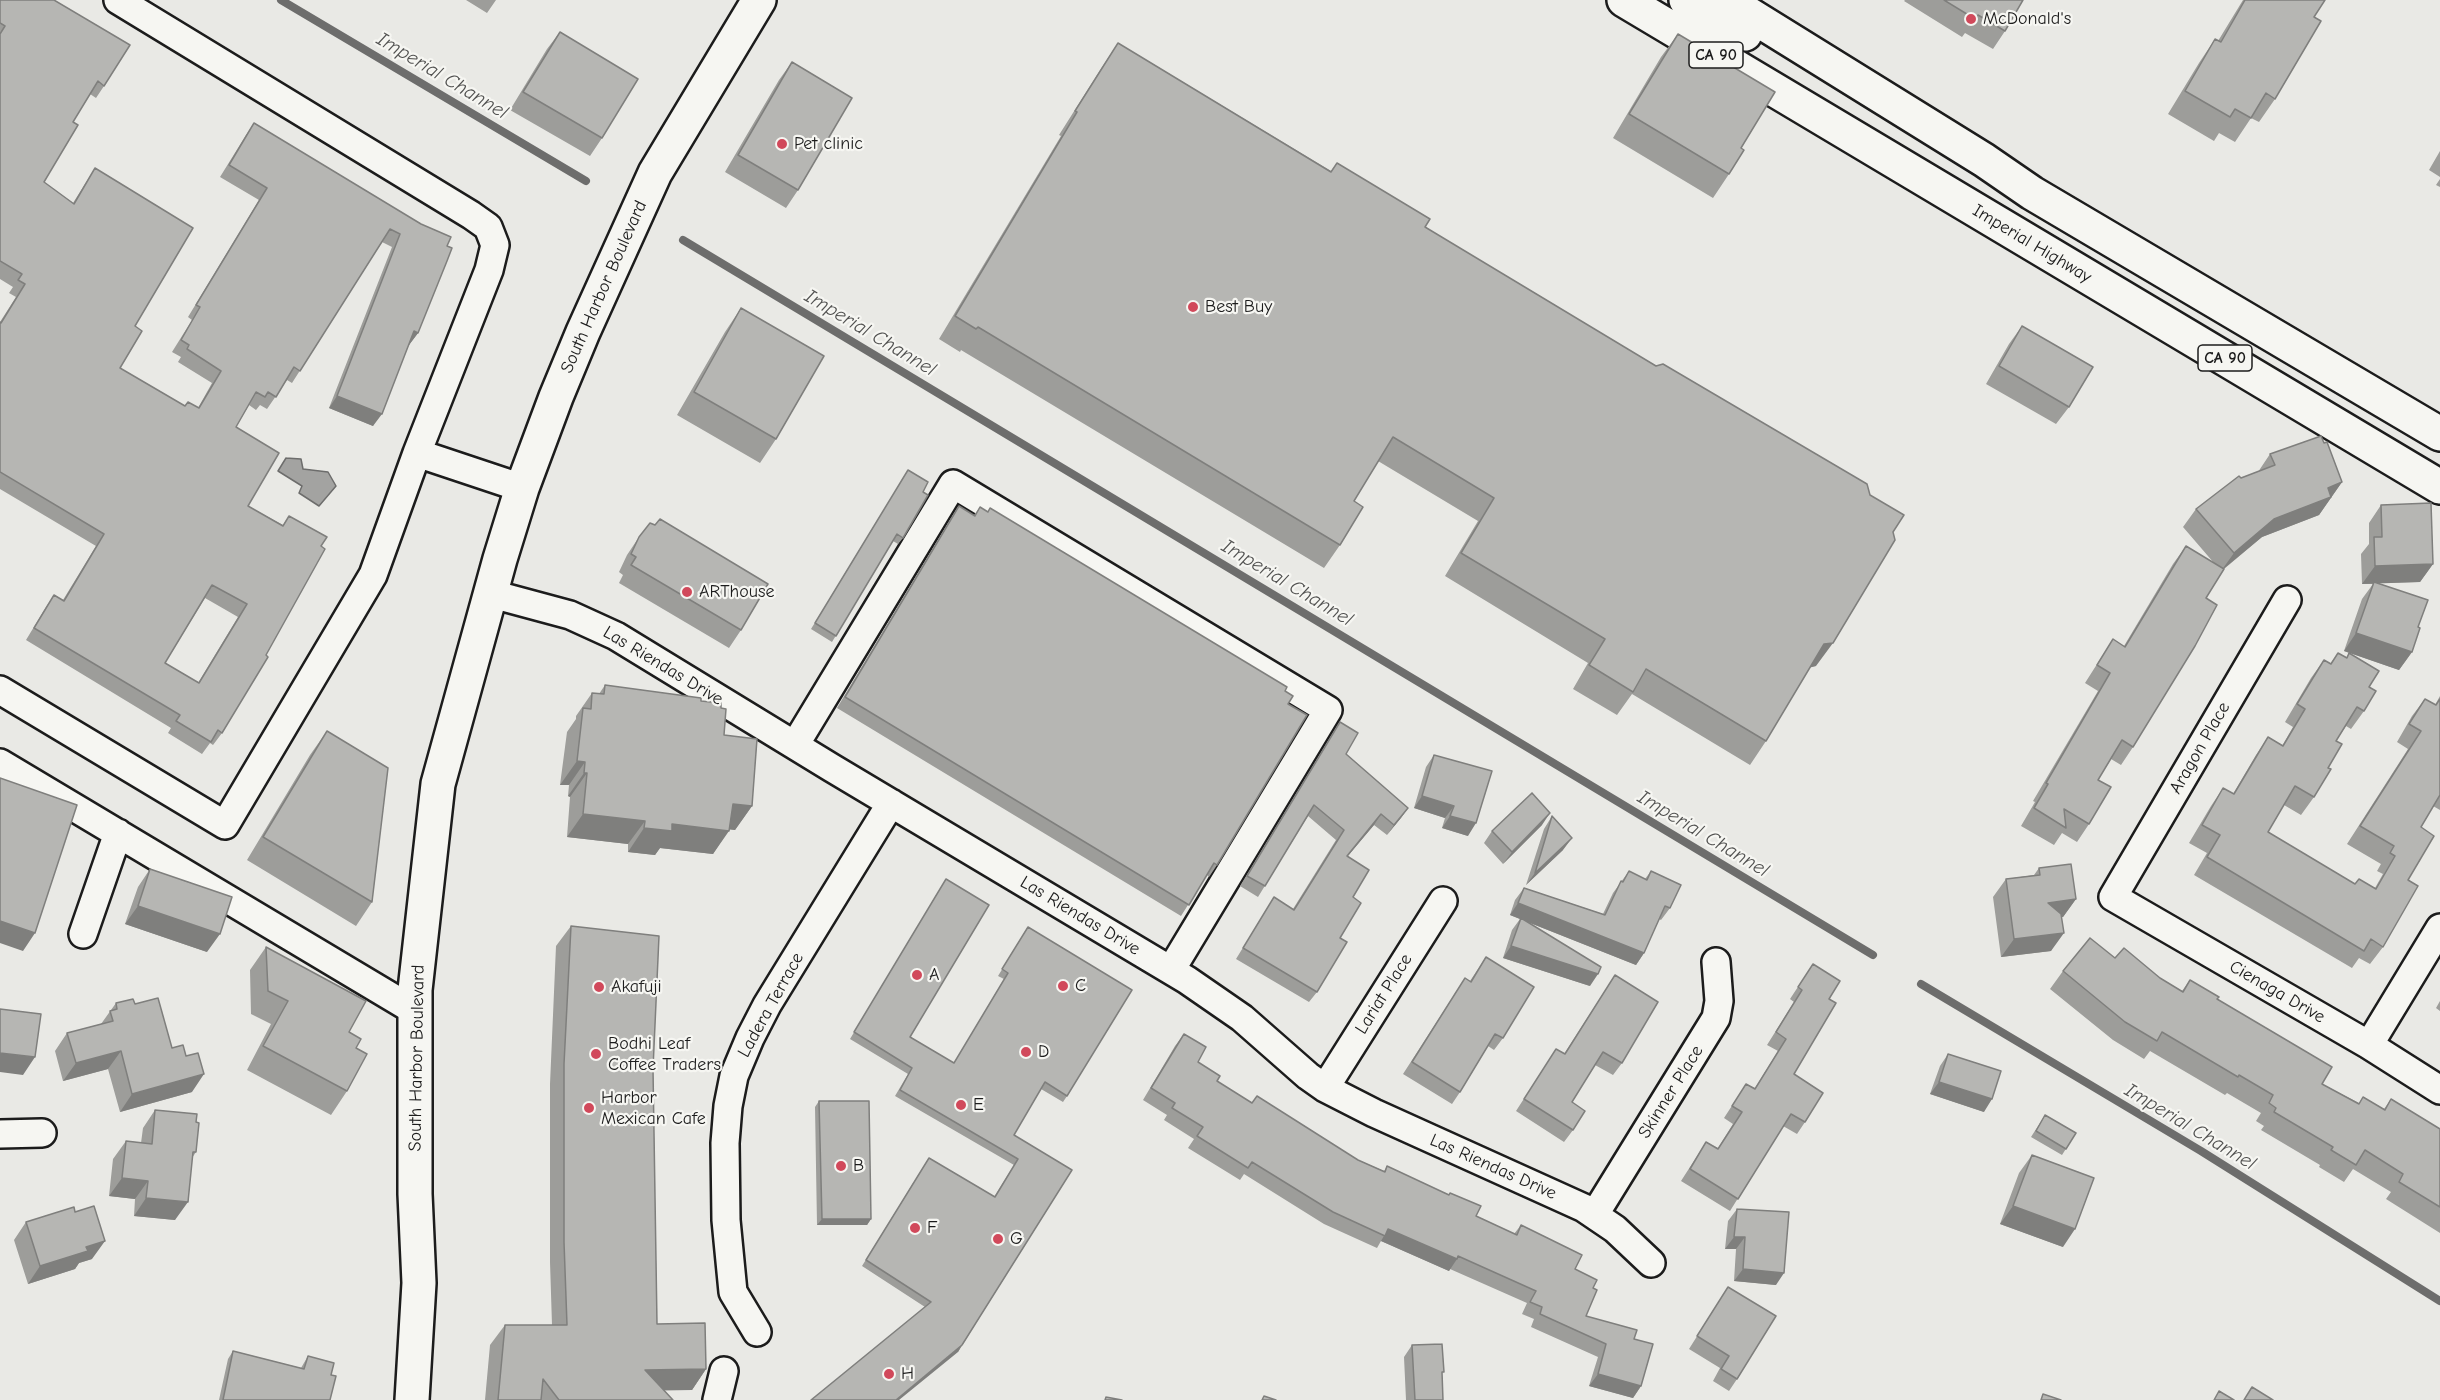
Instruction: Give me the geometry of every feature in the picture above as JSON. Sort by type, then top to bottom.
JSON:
[{"type":"main road","name":"South Harbor Boulevard","points":[[412,1400],[419,1283],[415,1194],[414,990],[438,784],[454,720],[522,488],[583,332],[655,173],[759,0]]},
{"type":"main road","name":"Imperial Highway","points":[[1624,0],[2440,487]]},
{"type":"main road","points":[[1686,0],[1753,37],[1785,35]]},
{"type":"main road","name":"CA 90","points":[[1726,0],[1984,160],[2041,199],[2440,434]]},
{"type":"street","points":[[0,690],[225,825],[373,575],[417,453],[492,263],[495,245],[488,227],[118,0]]},
{"type":"street","points":[[417,453],[522,488]]},
{"type":"street","points":[[795,745],[953,484],[1328,710],[1171,970]]},
{"type":"street","name":"Las Riendas Drive","points":[[492,594],[570,615],[616,636],[1171,970],[1242,1018],[1325,1088],[1595,1215],[1626,1238],[1651,1263]]},
{"type":"street","name":"Aragon Place","points":[[2113,897],[2287,600]]},
{"type":"street","points":[[0,763],[415,1011]]},
{"type":"street","name":"Ladera Terrace","points":[[757,1332],[734,1292],[726,1220],[725,1143],[728,1106],[734,1076],[767,1005],[891,803]]},
{"type":"street","points":[[83,934],[118,833]]},
{"type":"street","name":"Cienaga Drive","points":[[2113,897],[2369,1045],[2440,1090]]},
{"type":"street","name":"Lariat Place","points":[[1325,1088],[1443,901]]},
{"type":"street","points":[[2369,1045],[2440,928]]},
{"type":"street","name":"Skinner Place","points":[[1595,1215],[1716,1018],[1719,1001],[1716,962]]},
{"type":"street","points":[[0,1134],[42,1133]]},
{"type":"street","points":[[717,1400],[724,1371]]},
{"type":"shaded area","points":[[286,458],[301,459],[303,469],[328,472],[336,486],[319,506],[299,493],[302,486],[278,471]]},
{"type":"building","points":[[0,0],[54,0],[130,45],[104,86],[98,81],[73,122],[78,125],[44,182],[74,204],[95,168],[193,228],[135,326],[142,331],[120,368],[185,406],[188,402],[199,408],[221,371],[187,349],[189,345],[181,340],[200,307],[196,305],[267,188],[229,165],[254,123],[421,224],[451,237],[447,246],[452,248],[447,261],[418,333],[414,331],[382,414],[337,396],[400,234],[390,229],[300,371],[294,367],[276,397],[268,392],[265,397],[256,392],[236,427],[279,453],[248,506],[283,526],[289,516],[327,537],[321,546],[325,549],[266,655],[268,657],[222,733],[218,730],[211,742],[176,721],[180,715],[34,628],[54,595],[64,601],[104,534],[0,472],[0,322],[25,284],[18,280],[22,274],[0,261],[0,34],[5,26],[0,23]],"holes":[[[212,585],[247,604],[199,683],[165,663]]]},
{"type":"building","points":[[1944,0],[2023,0],[2005,31],[1978,15],[1975,19]]},
{"type":"building","points":[[2245,0],[2325,0],[2314,17],[2321,21],[2275,99],[2266,93],[2251,118],[2235,109],[2230,117],[2185,91],[2215,39],[2221,42]]},
{"type":"building","points":[[560,32],[638,79],[602,138],[523,92]]},
{"type":"building","points":[[1678,34],[1775,92],[1741,148],[1744,150],[1729,174],[1629,114]]},
{"type":"building","points":[[1118,43],[1331,172],[1337,163],[1430,219],[1425,227],[1656,366],[1663,364],[1867,484],[1870,495],[1904,515],[1893,532],[1895,540],[1833,643],[1824,644],[1766,741],[1646,669],[1633,692],[1589,665],[1605,639],[1461,553],[1494,498],[1393,437],[1354,501],[1363,507],[1340,545],[978,327],[976,329],[955,316],[1077,112],[1075,111]]},
{"type":"building","name":"Pet clinic","points":[[792,62],[852,98],[798,190],[738,155]]},
{"type":"building","points":[[741,308],[824,356],[776,439],[694,392]]},
{"type":"building","points":[[2022,326],[2093,367],[2069,407],[1999,366]]},
{"type":"building","points":[[2321,436],[2324,443],[2327,442],[2342,482],[2328,488],[2331,497],[2274,519],[2234,553],[2196,509],[2239,476],[2241,478],[2275,465],[2270,454]]},
{"type":"building","points":[[908,470],[928,482],[923,492],[928,495],[903,538],[897,534],[836,636],[815,623]]},
{"type":"building","points":[[2431,503],[2433,564],[2375,566],[2374,537],[2382,537],[2381,505]]},
{"type":"building","points":[[959,506],[975,516],[980,507],[988,512],[990,508],[1287,687],[1285,691],[1293,696],[1288,704],[1307,715],[1217,865],[1214,863],[1189,905],[845,697]]},
{"type":"building","points":[[660,519],[768,584],[741,630],[631,565],[636,557],[631,554],[639,537],[650,523],[655,525]]},
{"type":"building","points":[[2186,546],[2224,569],[2206,598],[2217,605],[2195,646],[2133,747],[2122,740],[2098,780],[2111,787],[2089,824],[2064,809],[2066,828],[2034,808],[2048,784],[2046,783],[2110,673],[2097,665],[2113,639],[2125,647]]},
{"type":"building","points":[[2374,582],[2428,600],[2412,652],[2356,633]]},
{"type":"building","points":[[2338,653],[2347,658],[2349,653],[2379,671],[2369,687],[2376,691],[2364,711],[2357,707],[2336,741],[2342,744],[2328,768],[2331,769],[2314,797],[2295,786],[2268,832],[2355,884],[2359,879],[2376,889],[2395,856],[2390,853],[2394,846],[2360,826],[2421,731],[2409,724],[2425,699],[2436,705],[2440,699],[2440,795],[2421,827],[2434,836],[2408,880],[2418,886],[2383,947],[2371,939],[2364,951],[2207,857],[2220,835],[2202,825],[2223,788],[2234,794],[2268,737],[2283,746],[2305,709],[2297,704],[2324,660],[2331,664]]},
{"type":"building","points":[[605,685],[701,698],[701,701],[721,703],[721,708],[726,709],[724,735],[757,739],[752,806],[733,804],[729,831],[672,824],[672,831],[644,828],[645,821],[583,814],[587,773],[584,773],[585,762],[577,761],[583,708],[591,709],[592,693],[604,694]]},
{"type":"building","points":[[1340,722],[1358,733],[1346,754],[1408,808],[1394,825],[1381,814],[1347,856],[1369,870],[1353,897],[1361,903],[1340,938],[1347,942],[1317,992],[1243,948],[1274,897],[1294,910],[1344,830],[1314,805],[1265,886],[1247,876]]},
{"type":"building","points":[[327,731],[388,768],[372,902],[263,837]]},
{"type":"building","points":[[1434,755],[1492,771],[1476,823],[1450,816],[1454,806],[1422,796]]},
{"type":"building","points":[[0,778],[77,805],[35,933],[0,921]]},
{"type":"building","points":[[1532,793],[1550,813],[1512,852],[1492,831]]},
{"type":"building","points":[[1552,816],[1572,838],[1535,873]]},
{"type":"building","points":[[2071,864],[2076,899],[2048,903],[2061,914],[2064,933],[2014,939],[2006,879],[2040,875],[2039,868]]},
{"type":"building","points":[[150,869],[232,897],[220,934],[138,906]]},
{"type":"building","points":[[1629,871],[1647,880],[1651,871],[1681,885],[1670,908],[1665,906],[1644,953],[1518,903],[1524,888],[1605,915],[1621,881],[1623,882]]},
{"type":"building","points":[[946,879],[989,905],[910,1037],[954,1063],[1008,973],[1002,969],[1028,927],[1132,990],[1067,1096],[1045,1082],[1014,1135],[1072,1170],[962,1345],[896,1400],[811,1400],[931,1302],[866,1260],[929,1158],[995,1197],[1018,1159],[900,1090],[912,1068],[854,1032]]},
{"type":"building","points":[[1521,918],[1601,967],[1598,974],[1511,946]]},
{"type":"building","points":[[571,926],[659,936],[653,1069],[657,1324],[705,1323],[706,1369],[645,1370],[673,1400],[559,1400],[543,1379],[541,1400],[498,1400],[505,1325],[567,1325],[564,1242],[564,1064]]},
{"type":"building","points":[[2090,938],[2115,958],[2124,948],[2160,978],[2183,992],[2190,980],[2219,997],[2217,999],[2332,1067],[2322,1084],[2359,1104],[2363,1097],[2385,1110],[2391,1099],[2440,1129],[2440,1207],[2399,1182],[2403,1174],[2365,1150],[2356,1165],[2331,1150],[2333,1147],[2274,1112],[2276,1108],[2269,1103],[2273,1095],[2239,1075],[2238,1077],[2162,1032],[2157,1041],[2125,1022],[2063,971]]},
{"type":"building","points":[[266,947],[366,1001],[349,1032],[361,1039],[356,1048],[367,1054],[347,1091],[263,1046],[288,1001],[268,991]]},
{"type":"building","points":[[1486,957],[1534,987],[1503,1038],[1495,1034],[1460,1092],[1412,1062],[1465,978],[1471,982]]},
{"type":"building","points":[[1813,964],[1840,981],[1829,999],[1836,1003],[1794,1074],[1823,1093],[1805,1122],[1791,1114],[1738,1199],[1690,1169],[1706,1142],[1718,1149],[1742,1112],[1732,1106],[1746,1084],[1755,1089],[1786,1039],[1776,1032],[1802,990],[1798,987]]},
{"type":"building","points":[[1615,975],[1658,1002],[1622,1063],[1603,1052],[1572,1102],[1585,1111],[1573,1130],[1524,1099],[1556,1049],[1565,1054]]},
{"type":"building","points":[[158,998],[172,1048],[183,1045],[186,1056],[198,1053],[204,1074],[132,1094],[121,1051],[76,1063],[67,1033],[113,1021],[110,1011],[117,1009],[116,1003],[133,999],[135,1004]]},
{"type":"building","points":[[0,1009],[41,1014],[35,1057],[0,1053]]},
{"type":"building","points":[[1184,1034],[1206,1047],[1198,1062],[1220,1076],[1217,1081],[1252,1103],[1257,1096],[1358,1160],[1385,1172],[1387,1166],[1449,1195],[1450,1193],[1481,1206],[1476,1216],[1517,1235],[1521,1225],[1582,1255],[1575,1269],[1597,1280],[1593,1288],[1597,1290],[1586,1316],[1637,1330],[1634,1339],[1653,1344],[1641,1386],[1598,1374],[1606,1344],[1540,1314],[1542,1307],[1530,1302],[1536,1291],[1458,1256],[1457,1259],[1388,1229],[1385,1236],[1333,1212],[1252,1162],[1248,1168],[1197,1136],[1203,1127],[1172,1108],[1175,1103],[1151,1088]]},
{"type":"building","points":[[1948,1054],[2001,1071],[1992,1099],[1939,1082]]},
{"type":"building","name":"B","points":[[819,1101],[869,1101],[871,1219],[822,1219]]},
{"type":"building","points":[[155,1110],[197,1114],[196,1122],[199,1123],[196,1152],[193,1152],[188,1202],[146,1198],[148,1181],[122,1178],[126,1141],[152,1144]]},
{"type":"building","points":[[2045,1115],[2076,1133],[2066,1149],[2036,1131]]},
{"type":"building","points":[[2032,1155],[2094,1178],[2075,1229],[2013,1206]]},
{"type":"building","points":[[94,1206],[105,1241],[86,1247],[88,1251],[40,1266],[26,1222],[74,1207],[75,1212]]},
{"type":"building","points":[[1737,1209],[1789,1212],[1784,1273],[1743,1269],[1745,1237],[1734,1237]]},
{"type":"building","points":[[1728,1287],[1776,1316],[1737,1379],[1721,1369],[1729,1356],[1697,1336]]},
{"type":"building","points":[[1442,1344],[1443,1400],[1415,1400],[1412,1345]]},
{"type":"building","points":[[233,1351],[304,1369],[308,1356],[334,1363],[331,1375],[336,1376],[330,1400],[223,1400]]},
{"type":"building","points":[[2252,1387],[2273,1400],[2244,1400]]},
{"type":"building","points":[[2219,1391],[2234,1400],[2214,1400]]},
{"type":"building","points":[[2043,1394],[2061,1400],[2041,1400]]},
{"type":"building","points":[[1264,1396],[1276,1400],[1262,1400]]},
{"type":"building","points":[[1106,1397],[1122,1400],[1105,1400]]},
{"type":"waterway","name":"Imperial Channel","points":[[281,0],[586,181]]},
{"type":"waterway","name":"Imperial Channel","points":[[683,240],[1873,955]]},
{"type":"waterway","name":"Imperial Channel","points":[[1921,984],[2201,1151],[2440,1301]]},
{"type":"place","name":"McDonald's","points":[[1971,19]]},
{"type":"place","name":"Pet clinic","points":[[782,144]]},
{"type":"place","name":"Best Buy","points":[[1193,307]]},
{"type":"place","name":"ARThouse","points":[[687,592]]},
{"type":"place","name":"A","points":[[917,975]]},
{"type":"place","name":"C","points":[[1063,986]]},
{"type":"place","name":"Akafuji","points":[[599,987]]},
{"type":"place","name":"D","points":[[1026,1052]]},
{"type":"place","name":"Bodhi Leaf Coffee Traders","points":[[596,1054]]},
{"type":"place","name":"E","points":[[961,1105]]},
{"type":"place","name":"Harbor Mexican Cafe","points":[[589,1108]]},
{"type":"place","name":"B","points":[[841,1166]]},
{"type":"place","name":"F","points":[[915,1228]]},
{"type":"place","name":"G","points":[[998,1239]]},
{"type":"place","name":"H","points":[[889,1374]]}]
